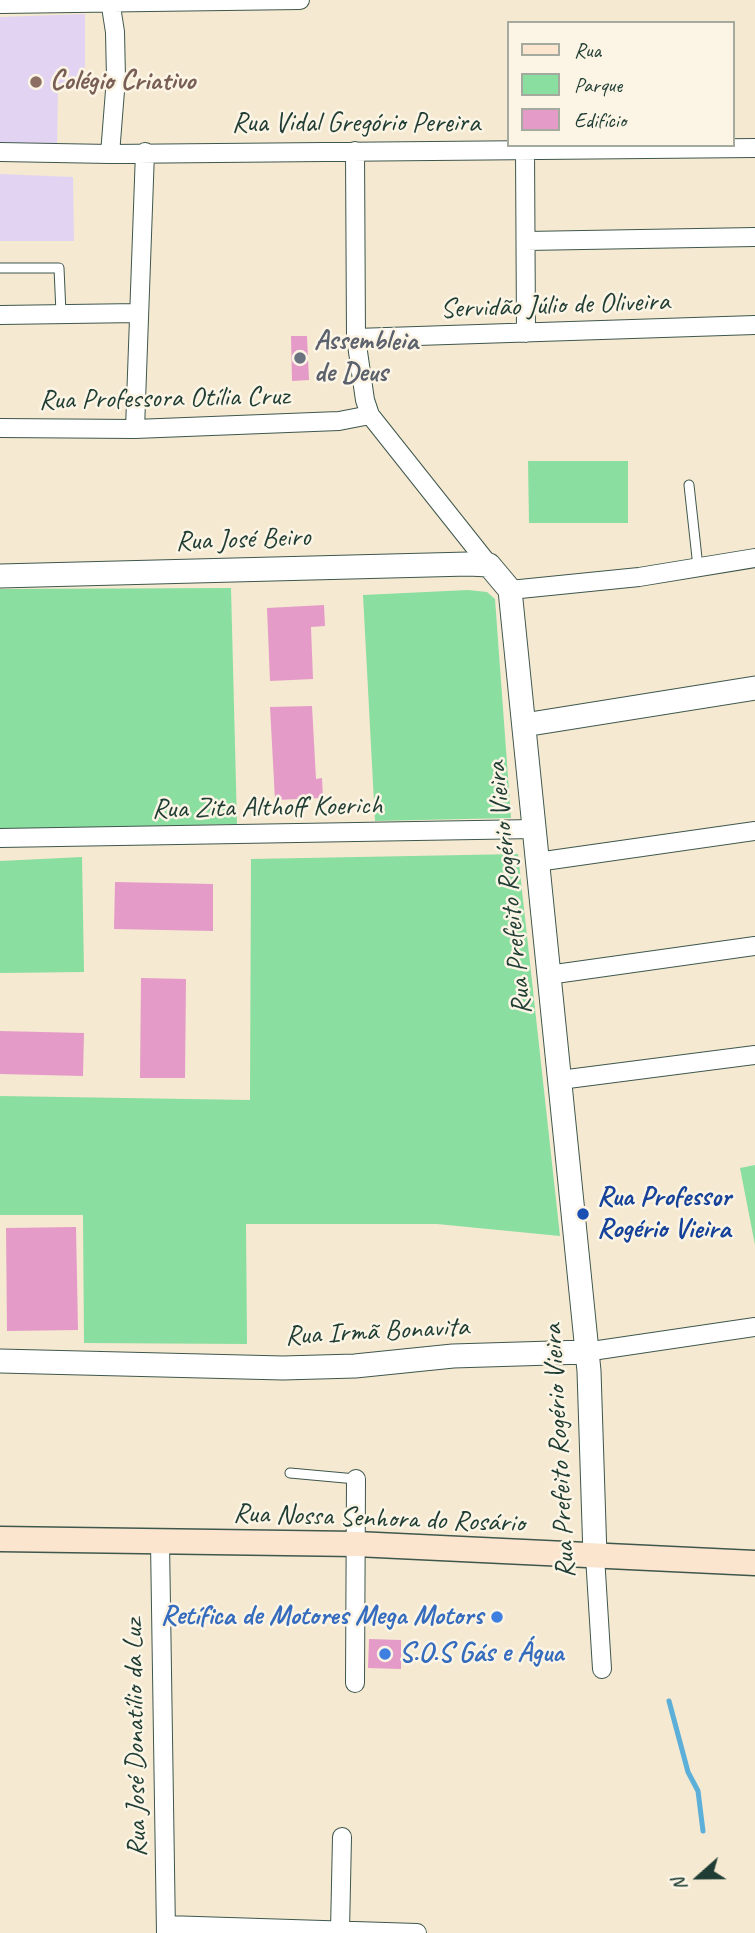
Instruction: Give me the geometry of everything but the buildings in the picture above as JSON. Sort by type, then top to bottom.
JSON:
[{"type":"main road","name":"Rua Nossa Senhora do Rosário","points":[[0,1539],[356,1544],[755,1563]]},
{"type":"street","points":[[0,4],[300,0]]},
{"type":"street","points":[[110,1],[115,32],[116,78],[110,154]]},
{"type":"street","name":"Rua Vidal Gregório Pereira","points":[[0,152],[110,154],[755,148]]},
{"type":"street","points":[[525,149],[526,333]]},
{"type":"street","points":[[355,151],[356,338],[363,391],[370,415],[510,590],[639,577],[755,558]]},
{"type":"street","points":[[135,429],[145,152]]},
{"type":"street","points":[[526,240],[755,237]]},
{"type":"street","points":[[0,315],[138,313]]},
{"type":"street","name":"Servidão Júlio de Oliveira","points":[[356,338],[755,325]]},
{"type":"street","name":"Rua Professora Otília Cruz","points":[[0,428],[135,429],[339,421],[370,415]]},
{"type":"street","name":"Rua José Beiro","points":[[0,576],[489,565]]},
{"type":"street","name":"Rua Prefeito Rogério Vieira","points":[[510,590],[585,1352],[593,1454],[595,1556],[602,1669]]},
{"type":"street","points":[[524,725],[755,688]]},
{"type":"street","name":"Rua Zita Althoff Koerich","points":[[0,838],[535,829]]},
{"type":"street","points":[[537,862],[755,831]]},
{"type":"street","points":[[548,975],[755,946]]},
{"type":"street","points":[[560,1080],[755,1055]]},
{"type":"street","name":"Rua Irmã Bonavita","points":[[0,1361],[284,1368],[355,1366],[453,1356],[585,1352],[755,1327]]},
{"type":"street","points":[[355,1683],[356,1479]]},
{"type":"street","name":"Rua José Donatílio da Luz","points":[[160,1542],[166,1929]]},
{"type":"street","points":[[340,1931],[342,1837]]},
{"type":"street","points":[[166,1929],[417,1933]]},
{"type":"lane","points":[[0,268],[60,268],[61,313]]},
{"type":"lane","points":[[689,485],[698,567]]},
{"type":"lane","points":[[290,1473],[356,1479]]},
{"type":"shaded area","name":"Colégio Criativo","points":[[85,14],[85,75],[58,89],[57,147],[0,146],[0,17]]},
{"type":"shaded area","name":"Colégio Criativo","points":[[0,174],[73,177],[74,241],[0,241]]},
{"type":"green space","points":[[528,461],[628,461],[628,523],[529,523]]},
{"type":"green space","points":[[231,588],[237,824],[0,830],[0,589]]},
{"type":"green space","points":[[468,590],[487,592],[495,599],[511,818],[375,821],[363,595]]},
{"type":"green space","points":[[518,854],[560,1236],[437,1224],[246,1224],[247,1344],[84,1343],[83,1215],[0,1215],[0,1096],[250,1100],[251,859]]},
{"type":"green space","points":[[82,857],[84,972],[0,973],[0,861]]},
{"type":"green space","points":[[755,1165],[755,1245],[740,1168]]},
{"type":"waterway","points":[[669,1701],[688,1772],[698,1791],[703,1831]]},
{"type":"place","name":"Colégio Criativo","points":[[36,82]]},
{"type":"place","name":"Assembleia de Deus","points":[[300,358]]},
{"type":"place","name":"Rua Professor Rogério Vieira","points":[[583,1214]]},
{"type":"place","name":"Retífica de Motores Mega Motors","points":[[497,1617]]},
{"type":"place","name":"S.O.S Gás e Água","points":[[385,1654]]}]
